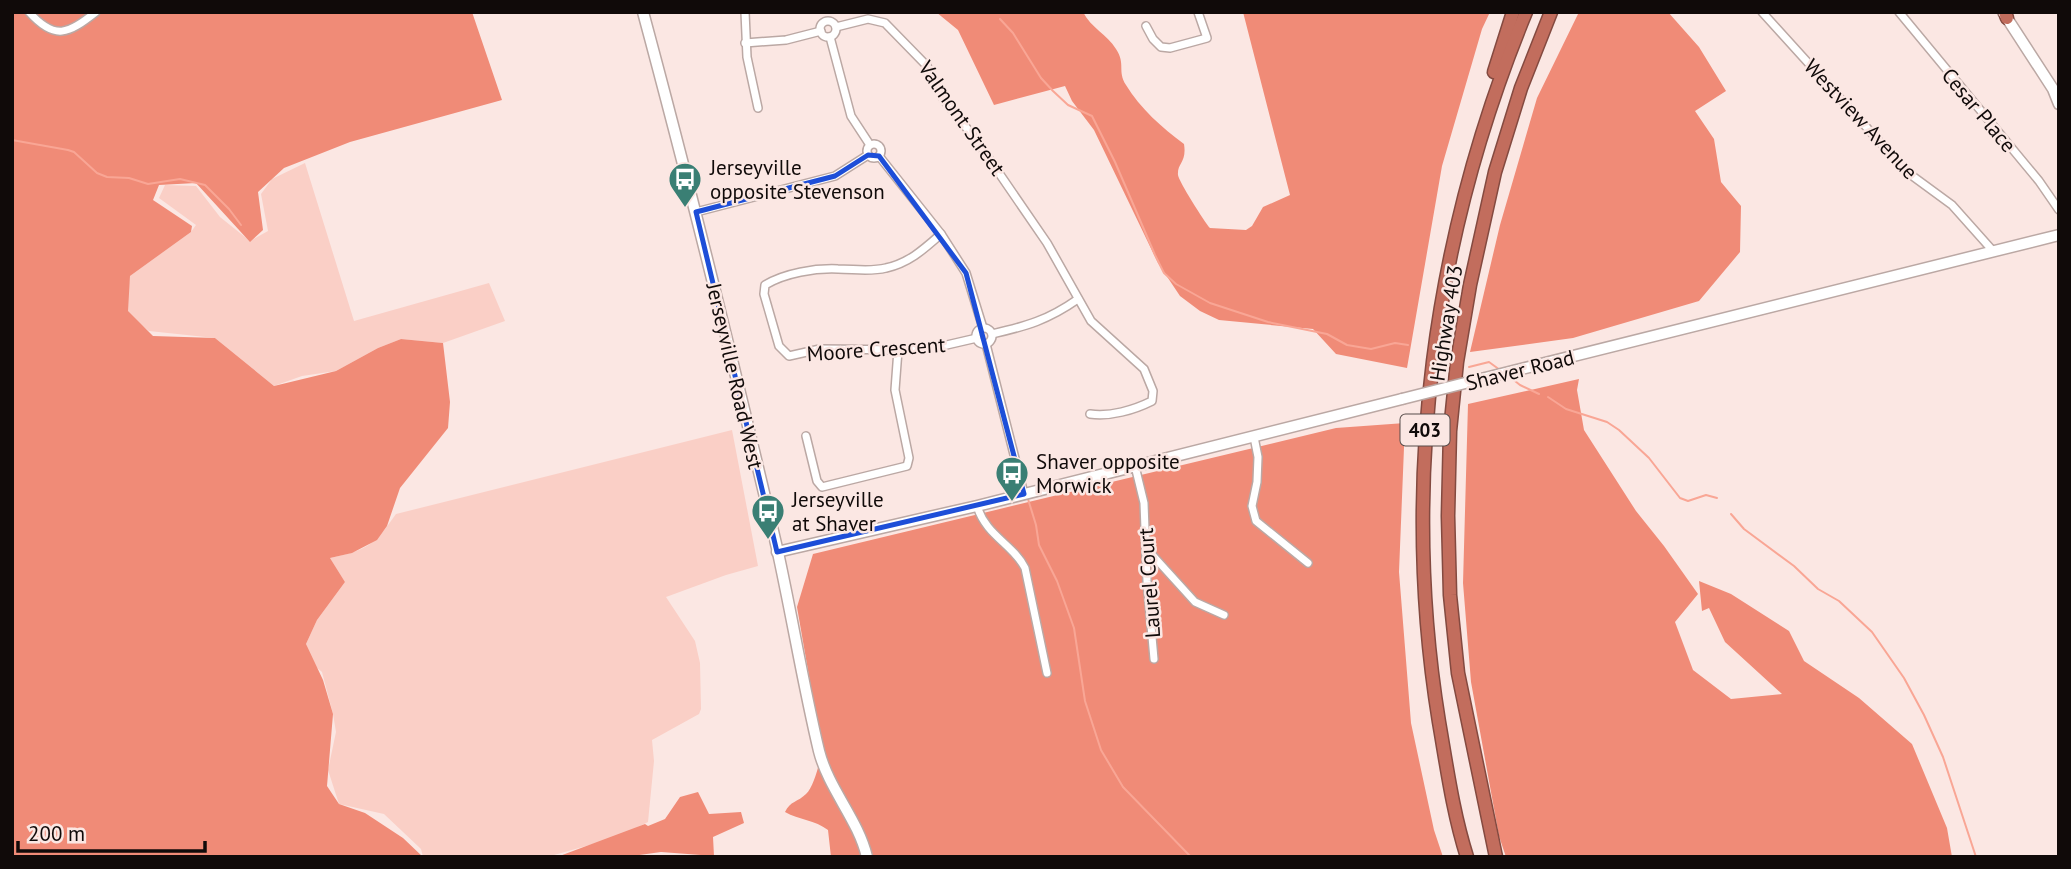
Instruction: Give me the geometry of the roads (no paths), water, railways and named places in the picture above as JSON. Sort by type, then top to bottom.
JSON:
[{"type":"highway","points":[[1468,180],[1485,100],[1513,12]]},
{"type":"highway","name":"Highway 403","points":[[1467,857],[1455,819],[1432,677],[1423,591],[1422,498],[1431,364],[1444,285],[1468,180],[1501,75],[1526,12]]},
{"type":"highway","name":"Highway 403","points":[[1496,857],[1458,673],[1450,594],[1450,431],[1457,362],[1470,285],[1495,172],[1521,88],[1551,12]]},
{"type":"highway","points":[[1495,172],[1558,12]]},
{"type":"street","points":[[29,12],[49,31],[56,32],[78,26],[96,12]]},
{"type":"street","name":"Jerseyville Road West","points":[[643,12],[696,212],[777,552],[820,755],[837,797],[863,838],[867,857]]},
{"type":"street","points":[[745,12],[745,43],[758,108]]},
{"type":"street","points":[[824,12],[827,22]]},
{"type":"street","points":[[1146,26],[1157,44],[1166,48],[1207,38],[1198,12]]},
{"type":"street","name":"Westview Avenue","points":[[1762,12],[1907,172],[1952,205],[1993,251]]},
{"type":"street","name":"Cesar Place","points":[[1899,12],[2039,181],[2059,210]]},
{"type":"street","points":[[2005,14],[2056,91],[2059,104]]},
{"type":"street","name":"Valmont Street","points":[[836,27],[868,19],[885,23],[927,66],[944,100],[1019,199],[1091,321],[1144,369],[1153,391],[1152,401],[1143,406],[1102,415],[1090,414]]},
{"type":"street","points":[[827,22],[836,27],[835,33],[830,37],[823,36],[822,25],[827,22]]},
{"type":"street","points":[[745,43],[786,40],[821,31]]},
{"type":"street","points":[[830,37],[851,116],[870,145]]},
{"type":"street","points":[[868,155],[870,145]]},
{"type":"street","points":[[870,145],[880,146],[879,156]]},
{"type":"street","points":[[696,212],[835,176],[868,155]]},
{"type":"street","points":[[868,155],[874,158],[879,156]]},
{"type":"street","points":[[879,156],[941,234],[966,273],[983,328]]},
{"type":"street","name":"Moore Crescent","points":[[941,234],[915,256],[888,268],[870,271],[813,270],[765,285],[764,294],[779,346],[789,356],[820,349],[938,347],[977,338]]},
{"type":"street","name":"Shaver Road","points":[[777,552],[977,506],[2059,235]]},
{"type":"street","points":[[992,334],[1054,316],[1078,299]]},
{"type":"street","points":[[983,328],[992,334],[991,340],[986,344],[979,342],[977,338],[978,331],[983,328]]},
{"type":"street","points":[[986,344],[1024,494]]},
{"type":"street","points":[[806,436],[817,481],[822,488],[907,466],[909,458],[895,390],[898,349]]},
{"type":"street","points":[[1254,437],[1258,470],[1252,509],[1256,521],[1308,564]]},
{"type":"street","name":"Laurel Court","points":[[1135,466],[1144,503],[1154,659]]},
{"type":"street","points":[[977,506],[991,532],[1019,557],[1025,568],[1047,673]]},
{"type":"street","points":[[1146,548],[1195,602],[1224,615]]},
{"type":"waterway","points":[[1000,19],[1013,33],[1041,78],[1053,91],[1068,105],[1092,116],[1155,255],[1164,273],[1176,284],[1210,303],[1268,322],[1327,334],[1347,345],[1371,349],[1395,343],[1408,345]]},
{"type":"waterway","points":[[12,140],[74,152],[97,173],[107,177],[129,178],[148,184],[180,179],[205,185],[241,225]]},
{"type":"waterway","points":[[1469,367],[1489,362],[1500,370]]},
{"type":"waterway","points":[[1510,377],[1539,394]]},
{"type":"waterway","points":[[1548,397],[1566,409],[1607,422],[1619,430],[1649,458],[1680,498],[1688,501],[1706,495],[1717,498]]},
{"type":"waterway","points":[[1028,499],[1039,545],[1057,581],[1074,628],[1085,701],[1101,750],[1123,787],[1191,857]]},
{"type":"waterway","points":[[1731,514],[1744,529],[1794,566],[1818,589],[1839,601],[1872,632],[1904,678],[1924,715],[1943,757],[1976,857]]},
{"type":"place","name":"Jerseyville opposite Stevenson","points":[[685,209]]},
{"type":"place","name":"Shaver opposite Morwick","points":[[1012,503]]},
{"type":"place","name":"Jerseyville at Shaver","points":[[768,541]]}]
